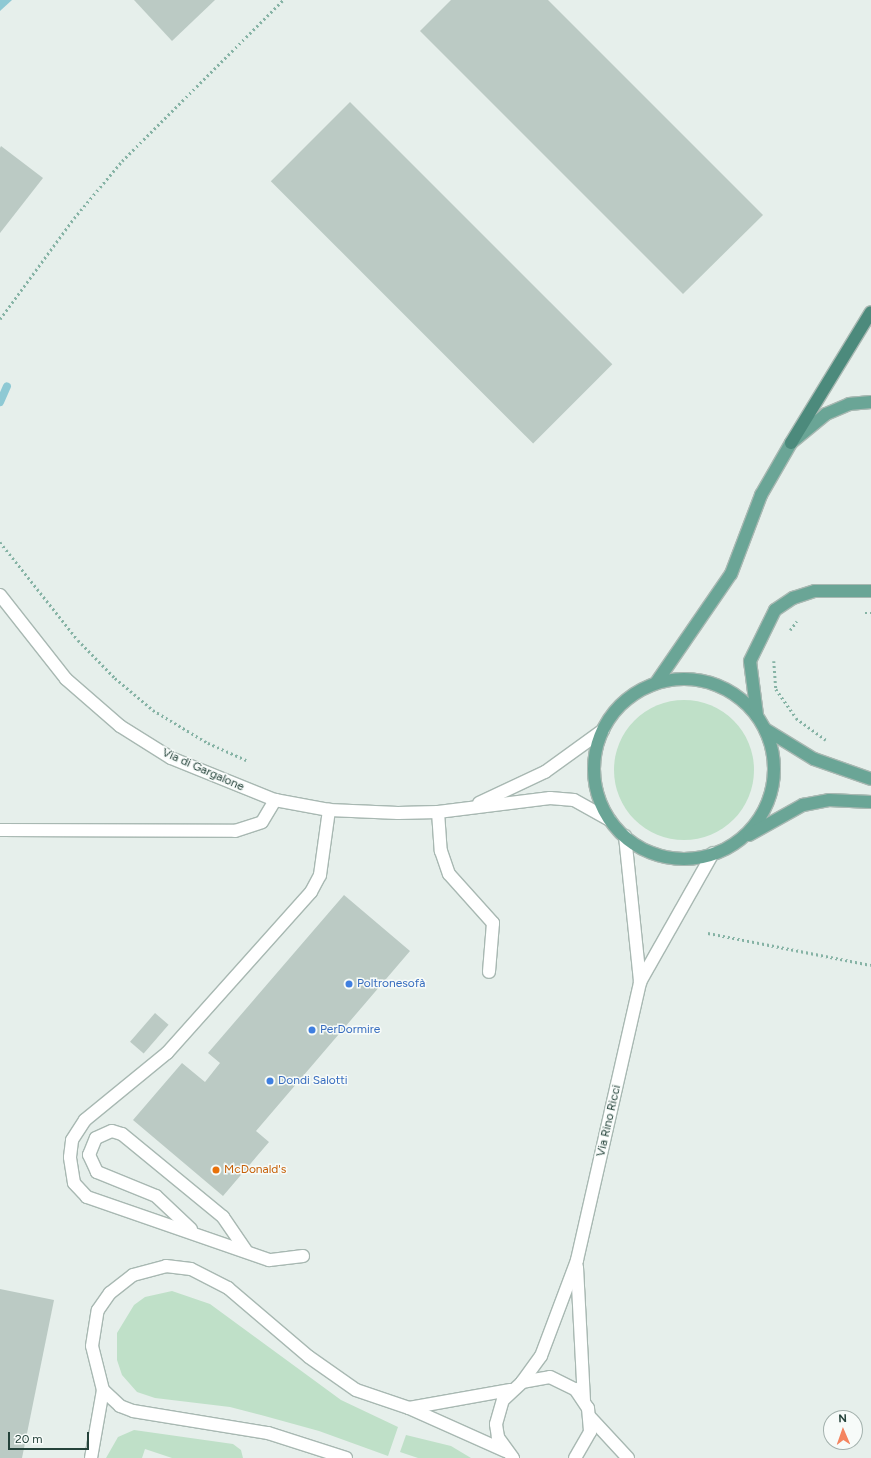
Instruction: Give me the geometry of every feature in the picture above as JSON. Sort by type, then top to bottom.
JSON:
[{"type":"highway","points":[[791,443],[871,312]]},
{"type":"main road","points":[[656,683],[731,574],[761,495],[791,443],[826,414],[849,404],[871,402]]},
{"type":"main road","points":[[757,716],[750,661],[758,639],[775,610],[793,598],[815,591],[871,591]]},
{"type":"main road","points":[[736,842],[759,819],[772,790],[774,757],[765,729],[757,716],[736,695],[709,682],[679,679],[656,683],[634,694],[616,710],[603,730],[594,760],[594,776],[602,807],[610,820],[625,836],[648,851],[666,857],[703,857],[736,842],[803,805],[828,800],[871,802]]},
{"type":"main road","points":[[765,729],[814,759],[871,779]]},
{"type":"street","name":"Via di Gargalone","points":[[0,595],[66,678],[120,726],[170,758],[275,800],[329,810],[438,812],[550,798],[574,800],[610,820]]},
{"type":"street","name":"Via di Gargalone","points":[[469,808],[545,772],[603,730]]},
{"type":"street","points":[[0,830],[235,832],[262,822],[275,800]]},
{"type":"street","points":[[303,1256],[269,1260],[87,1197],[74,1184],[70,1171],[72,1140],[85,1120],[167,1053],[311,892],[320,875],[329,810]]},
{"type":"street","points":[[438,812],[441,851],[449,874],[493,923],[489,972]]},
{"type":"street","name":"Via Rino Ricci","points":[[625,836],[640,982]]},
{"type":"street","name":"Via Rino Ricci","points":[[522,1382],[541,1356],[577,1260],[640,982],[714,853]]},
{"type":"street","points":[[194,1233],[156,1196],[97,1172],[89,1155],[96,1138],[112,1131],[122,1134],[223,1217],[246,1252]]},
{"type":"street","name":"Via Rino Ricci","points":[[577,1260],[584,1400]]},
{"type":"street","points":[[90,1458],[103,1390],[92,1346],[94,1323],[102,1302],[133,1274],[155,1267],[176,1266],[228,1288],[309,1357],[356,1390],[409,1408],[509,1455]]},
{"type":"street","points":[[509,1455],[496,1424],[503,1400],[510,1390],[522,1382],[550,1377],[575,1389],[584,1400],[590,1416],[590,1432],[575,1458]]},
{"type":"street","points":[[103,1390],[120,1406],[133,1411],[268,1433],[346,1458]]},
{"type":"street","points":[[409,1408],[510,1390]]},
{"type":"street","points":[[590,1416],[628,1458]]},
{"type":"path","points":[[0,320],[74,218],[122,161],[283,0]]},
{"type":"path","points":[[0,542],[78,640],[115,678],[153,710],[208,743],[246,760]]},
{"type":"path","points":[[862,612],[871,613]]},
{"type":"path","points":[[788,632],[800,618]]},
{"type":"path","points":[[776,656],[776,689],[796,718],[830,741]]},
{"type":"path","points":[[708,933],[871,965]]},
{"type":"green space","points":[[684,700],[704,703],[711,706],[723,712],[738,726],[751,750],[754,770],[751,790],[748,797],[742,809],[728,824],[704,837],[684,840],[664,837],[657,834],[645,828],[630,814],[617,790],[614,770],[617,750],[620,743],[626,731],[640,716],[664,703]]},
{"type":"green space","points":[[172,1291],[210,1304],[341,1400],[398,1427],[388,1456],[319,1431],[230,1407],[155,1398],[137,1392],[122,1375],[117,1360],[117,1333],[134,1305],[145,1297]]},
{"type":"green space","points":[[134,1430],[233,1444],[241,1450],[243,1458],[172,1458],[145,1449],[142,1458],[106,1458],[118,1437]]},
{"type":"green space","points":[[406,1435],[451,1446],[471,1458],[418,1458],[400,1452]]},
{"type":"water","points":[[0,0],[12,0],[0,11]]},
{"type":"building","points":[[134,0],[215,0],[172,41]]},
{"type":"building","points":[[451,0],[548,0],[763,215],[683,294],[420,31]]},
{"type":"building","points":[[350,102],[612,364],[533,444],[271,181]]},
{"type":"building","points":[[1,146],[43,178],[0,233],[0,148]]},
{"type":"building","points":[[344,895],[410,951],[256,1131],[269,1142],[223,1196],[133,1120],[182,1063],[205,1082],[220,1063],[208,1053]]},
{"type":"building","points":[[155,1013],[169,1025],[144,1053],[130,1042]]},
{"type":"building","points":[[0,1289],[54,1300],[22,1458],[0,1458]]},
{"type":"waterway","points":[[0,402],[7,386]]},
{"type":"place","name":"Poltronesofà","points":[[349,984]]},
{"type":"place","name":"PerDormire","points":[[312,1030]]},
{"type":"place","name":"Dondi Salotti","points":[[270,1081]]},
{"type":"place","name":"McDonald's","points":[[216,1170]]}]
